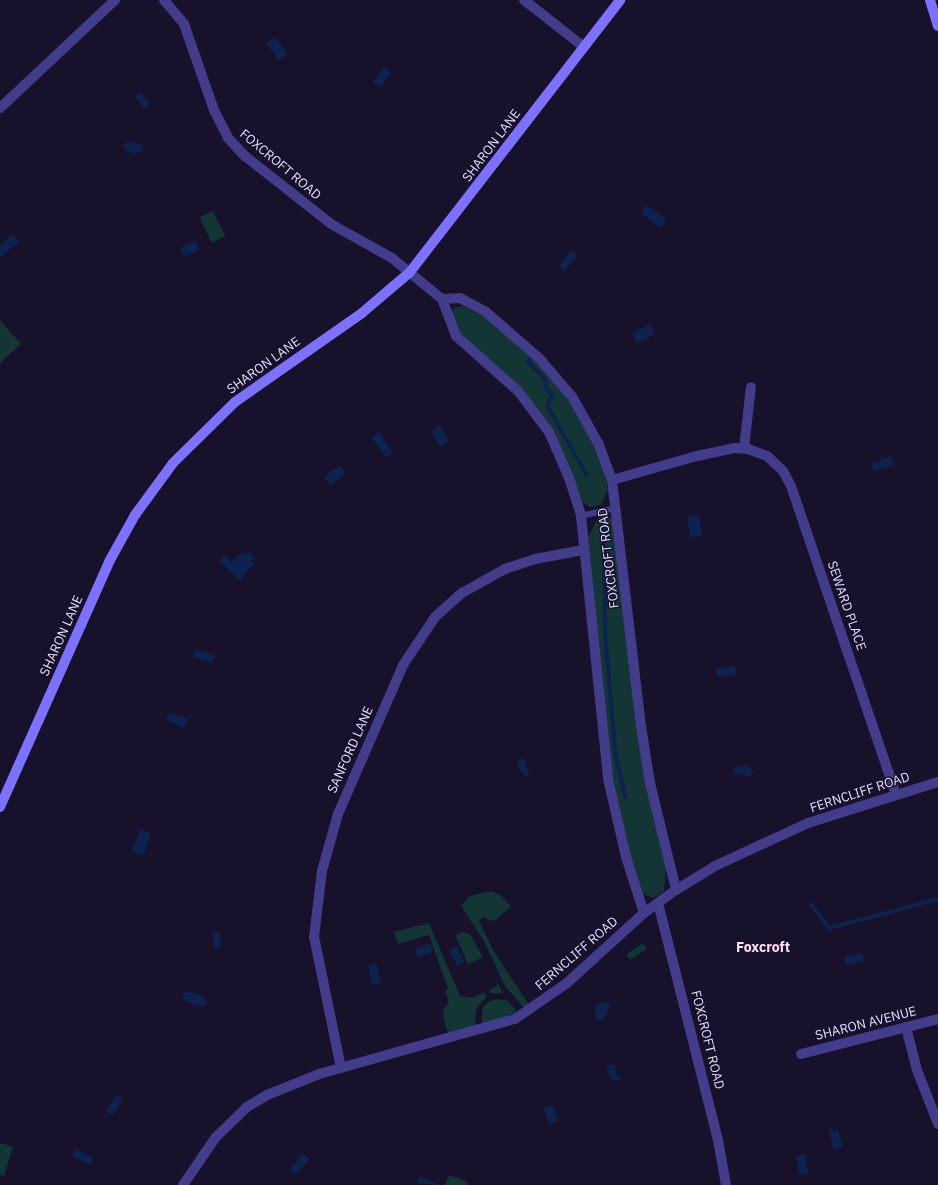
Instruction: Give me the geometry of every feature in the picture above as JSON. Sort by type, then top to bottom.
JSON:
[{"type":"main road","name":"SHARON LANE","points":[[0,807],[110,560],[135,515],[172,463],[235,402],[362,313],[410,272],[620,0]]},
{"type":"main road","points":[[930,0],[938,26]]},
{"type":"street","points":[[0,108],[115,0]]},
{"type":"street","name":"FOXCROFT ROAD","points":[[164,0],[184,24],[214,110],[228,138],[245,156],[331,224],[392,258],[442,299],[456,336],[518,391],[548,432],[569,478],[581,516],[583,550],[608,779],[626,857],[644,913]]},
{"type":"street","points":[[524,0],[584,47]]},
{"type":"street","name":"FOXCROFT ROAD","points":[[442,299],[460,298],[486,312],[539,358],[573,398],[587,420],[612,480],[617,508],[641,726],[650,783],[676,890]]},
{"type":"street","points":[[744,448],[751,387]]},
{"type":"street","name":"SEWARD PLACE","points":[[612,480],[697,456],[744,448],[760,453],[773,461],[783,471],[791,486],[896,795]]},
{"type":"street","name":"SANFORD LANE","points":[[341,1068],[314,937],[322,871],[338,814],[403,665],[435,616],[467,590],[505,569],[535,559],[583,550]]},
{"type":"street","name":"FERNCLIFF ROAD","points":[[185,1185],[213,1141],[247,1107],[295,1082],[515,1019],[567,983],[658,902],[739,853],[808,823],[938,782]]},
{"type":"street","name":"FOXCROFT ROAD","points":[[658,902],[718,1140],[726,1185]]},
{"type":"street","name":"SHARON AVENUE","points":[[801,1054],[938,1019]]},
{"type":"street","points":[[906,1028],[917,1070],[938,1124]]},
{"type":"lane","points":[[581,516],[617,508]]},
{"type":"green space","points":[[213,211],[225,236],[212,243],[200,218]]},
{"type":"green space","points":[[463,306],[488,319],[535,360],[570,401],[594,446],[605,474],[608,490],[601,505],[591,507],[582,502],[550,428],[457,330],[452,312],[456,307]]},
{"type":"green space","points":[[0,320],[21,344],[0,363]]},
{"type":"green space","points":[[607,515],[614,521],[637,733],[666,869],[664,891],[653,898],[644,894],[637,882],[611,778],[588,537],[598,518]]},
{"type":"green space","points":[[491,891],[499,894],[511,906],[497,919],[491,921],[484,917],[479,921],[493,950],[529,1005],[524,1008],[505,986],[484,941],[461,906],[470,896]]},
{"type":"green space","points":[[429,923],[460,996],[472,998],[485,992],[486,997],[476,1009],[475,1025],[449,1033],[447,1031],[443,1015],[444,1008],[449,1003],[445,990],[448,989],[429,935],[398,944],[394,932]]},
{"type":"green space","points":[[462,932],[470,934],[483,957],[468,964],[455,935]]},
{"type":"green space","points":[[643,943],[647,949],[630,960],[626,954]]},
{"type":"green space","points":[[497,982],[503,993],[491,993],[489,990],[497,986]]},
{"type":"green space","points":[[497,999],[508,1001],[517,1012],[482,1025],[482,1009],[488,1002]]},
{"type":"green space","points":[[0,1143],[13,1147],[4,1176],[0,1174]]},
{"type":"green space","points":[[449,1175],[468,1182],[467,1185],[445,1185]]},
{"type":"water","points":[[275,37],[288,54],[279,60],[266,44]]},
{"type":"water","points":[[384,67],[391,72],[380,88],[373,82]]},
{"type":"water","points":[[141,92],[151,105],[145,110],[135,97]]},
{"type":"water","points":[[129,141],[143,145],[143,150],[135,154],[126,151],[123,145]]},
{"type":"water","points":[[647,205],[667,220],[661,228],[641,213]]},
{"type":"water","points":[[12,234],[19,241],[0,258],[0,246]]},
{"type":"water","points":[[195,241],[199,250],[184,257],[179,248]]},
{"type":"water","points":[[572,250],[578,255],[565,271],[559,266]]},
{"type":"water","points":[[650,324],[655,334],[637,343],[632,333]]},
{"type":"water","points":[[439,425],[450,440],[441,447],[430,431]]},
{"type":"water","points":[[379,432],[393,453],[386,458],[372,437]]},
{"type":"water","points":[[890,456],[893,464],[874,472],[870,464]]},
{"type":"water","points":[[340,465],[346,473],[330,485],[324,477]]},
{"type":"water","points":[[699,515],[702,536],[690,537],[687,517]]},
{"type":"water","points":[[248,551],[255,557],[251,561],[254,564],[240,580],[219,561],[225,555],[232,562],[242,552],[245,555]]},
{"type":"water","points":[[196,649],[215,656],[212,663],[193,657]]},
{"type":"water","points":[[735,666],[736,675],[717,677],[716,668]]},
{"type":"water","points":[[169,712],[188,719],[184,728],[166,720]]},
{"type":"water","points":[[524,758],[529,775],[527,777],[516,766],[519,759]]},
{"type":"water","points":[[746,765],[753,771],[751,777],[735,774],[734,768]]},
{"type":"water","points":[[140,829],[151,833],[143,856],[132,852]]},
{"type":"water","points":[[219,932],[221,947],[214,948],[212,933]]},
{"type":"water","points":[[430,943],[433,951],[418,957],[415,949]]},
{"type":"water","points":[[457,946],[464,962],[457,965],[449,950]]},
{"type":"water","points":[[862,953],[864,961],[846,965],[845,957]]},
{"type":"water","points":[[377,964],[381,983],[372,984],[368,966]]},
{"type":"water","points":[[185,992],[196,993],[206,999],[207,1004],[201,1007],[185,1001],[182,997]]},
{"type":"water","points":[[606,1002],[610,1005],[603,1021],[596,1019],[595,1005]]},
{"type":"water","points":[[614,1064],[618,1077],[620,1076],[621,1081],[610,1079],[606,1066]]},
{"type":"water","points":[[116,1094],[123,1098],[113,1115],[106,1111]]},
{"type":"water","points":[[552,1105],[558,1121],[550,1124],[544,1108]]},
{"type":"water","points":[[832,1129],[833,1131],[838,1130],[843,1147],[834,1149],[828,1130]]},
{"type":"water","points":[[76,1149],[94,1158],[90,1165],[72,1156]]},
{"type":"water","points":[[303,1153],[310,1159],[296,1175],[289,1169]]},
{"type":"water","points":[[805,1154],[808,1173],[799,1174],[796,1155]]},
{"type":"water","points":[[420,1176],[437,1184],[417,1183]]},
{"type":"waterway","points":[[531,359],[529,362],[546,380],[546,388],[553,396],[548,405],[550,410],[587,475]]},
{"type":"waterway","points":[[604,518],[606,639],[616,756],[626,797]]},
{"type":"waterway","points":[[811,904],[830,928],[938,899]]},
{"type":"district","name":"Foxcroft","points":[[763,947]]}]
